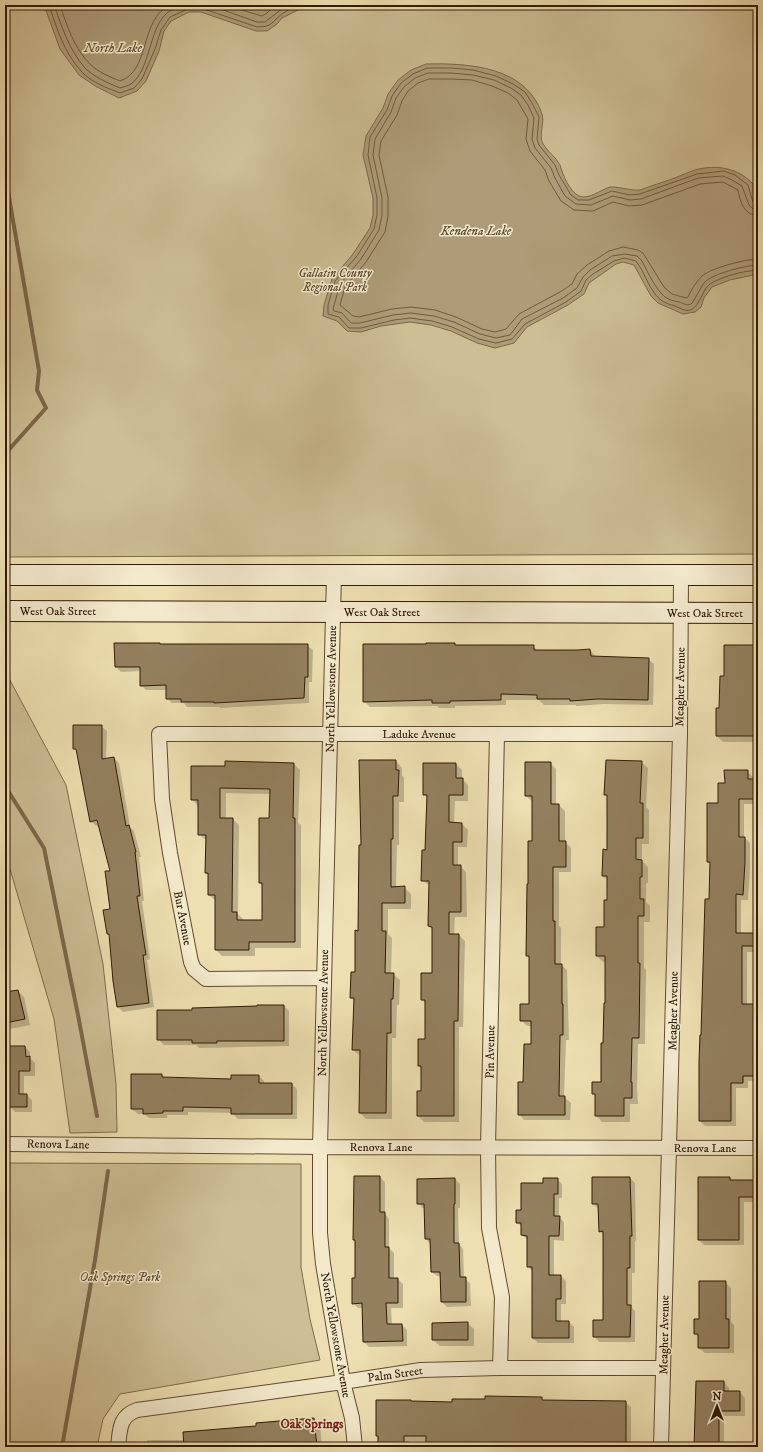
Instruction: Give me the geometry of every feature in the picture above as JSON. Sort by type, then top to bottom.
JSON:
[{"type":"main road","points":[[5,575],[758,576]]},
{"type":"main road","name":"West Oak Street","points":[[5,611],[681,614],[758,613]]},
{"type":"street","name":"North Yellowstone Avenue","points":[[334,575],[320,1147],[320,1233],[323,1264],[342,1382],[352,1418],[355,1447]]},
{"type":"street","name":"Meagher Avenue","points":[[661,1447],[680,734],[681,576]]},
{"type":"street","name":"Laduke Avenue","points":[[159,734],[680,734]]},
{"type":"street","name":"Bur Avenue","points":[[159,734],[163,806],[170,853],[191,962],[194,969],[206,978],[324,978]]},
{"type":"street","name":"Pin Avenue","points":[[497,734],[488,1147],[489,1228],[502,1297],[500,1368]]},
{"type":"street","name":"Renova Lane","points":[[5,1144],[320,1147],[758,1148]]},
{"type":"street","name":"Palm Street","points":[[118,1447],[122,1423],[130,1413],[137,1410],[421,1370],[500,1368],[664,1368]]},
{"type":"green space","name":"Gallatin County Regional Park","points":[[5,5],[758,5],[758,554],[5,557]]},
{"type":"green space","points":[[5,671],[66,785],[103,964],[116,1084],[117,1132],[70,1133],[54,1019],[5,852]]},
{"type":"green space","name":"Oak Springs Park","points":[[5,1163],[301,1164],[301,1267],[310,1319],[320,1360],[120,1394],[103,1419],[97,1447],[5,1447]]},
{"type":"water","name":"North Lake","points":[[44,5],[304,5],[302,8],[282,18],[277,24],[267,31],[256,31],[201,12],[189,12],[171,21],[164,31],[159,51],[146,81],[137,91],[119,98],[95,86],[79,75],[60,49]]},
{"type":"water","name":"Kendena Lake","points":[[426,64],[477,67],[494,71],[509,77],[523,86],[534,98],[542,114],[543,122],[541,137],[543,144],[560,165],[569,187],[579,196],[591,196],[610,187],[640,190],[703,168],[711,167],[727,169],[741,174],[753,184],[753,191],[758,206],[758,274],[730,280],[712,287],[704,298],[701,307],[695,312],[683,314],[658,303],[651,296],[634,265],[623,262],[616,264],[589,283],[584,294],[568,305],[527,327],[514,343],[495,348],[477,343],[451,331],[431,325],[410,322],[381,326],[361,332],[347,331],[337,321],[323,316],[324,305],[332,279],[353,254],[370,228],[373,215],[373,198],[363,155],[366,136],[383,108],[388,94],[398,80],[411,70]]},
{"type":"building","points":[[114,643],[308,644],[308,677],[305,677],[304,698],[214,703],[181,702],[181,699],[166,699],[166,685],[140,686],[140,667],[115,667]]},
{"type":"building","points":[[455,643],[455,645],[534,645],[534,650],[590,649],[591,656],[649,658],[648,700],[598,699],[570,701],[570,699],[537,699],[537,695],[501,694],[501,700],[450,701],[450,703],[432,703],[432,700],[363,702],[363,644]]},
{"type":"building","points":[[724,645],[758,645],[758,736],[716,736],[716,708],[719,708],[720,676],[724,676]]},
{"type":"building","points":[[73,725],[102,725],[102,759],[114,757],[126,826],[129,825],[136,852],[140,896],[137,896],[146,955],[143,955],[149,1003],[117,1007],[109,934],[107,934],[103,910],[110,909],[105,871],[110,871],[97,820],[90,822],[76,749],[73,749]]},
{"type":"building","points":[[359,760],[396,760],[396,770],[399,770],[398,796],[393,796],[391,887],[405,886],[405,903],[382,903],[382,931],[386,931],[385,973],[394,973],[393,999],[391,999],[391,1033],[387,1033],[386,1113],[359,1113],[360,1050],[352,1050],[354,998],[350,998],[351,972],[355,972],[355,930],[358,931],[359,845],[361,845]]},
{"type":"building","points":[[606,760],[642,761],[640,803],[643,803],[643,838],[636,838],[636,859],[642,860],[640,899],[644,899],[644,916],[638,916],[638,963],[640,963],[639,1038],[632,1038],[632,1098],[624,1098],[624,1116],[595,1116],[595,1094],[592,1094],[592,1082],[601,1082],[601,1043],[603,1043],[605,1003],[605,956],[596,956],[596,927],[604,927],[604,900],[607,900],[607,876],[602,876],[603,849],[607,850],[607,795],[604,795]]},
{"type":"building","points":[[225,761],[294,763],[293,818],[295,818],[295,942],[249,942],[249,950],[215,950],[215,895],[208,895],[208,873],[205,873],[206,835],[198,835],[198,800],[191,800],[191,766],[225,766]],"holes":[[[220,788],[270,789],[269,818],[259,818],[259,883],[262,883],[262,920],[237,920],[237,912],[232,912],[233,818],[220,818]]]},
{"type":"building","points":[[525,762],[551,762],[551,804],[559,804],[559,841],[566,841],[566,867],[553,867],[555,964],[562,964],[563,1035],[560,1035],[559,1096],[565,1096],[565,1115],[518,1115],[518,1082],[523,1082],[524,1044],[531,1044],[531,1021],[520,1021],[520,1004],[529,1004],[529,956],[526,956],[527,884],[528,841],[532,841],[532,796],[525,796]]},
{"type":"building","points":[[423,763],[456,763],[456,778],[463,778],[463,795],[449,795],[449,822],[462,823],[462,842],[453,842],[453,865],[461,865],[461,912],[449,912],[449,934],[459,934],[458,1021],[454,1021],[454,1116],[417,1116],[417,1091],[421,1091],[421,1066],[418,1066],[418,1039],[425,1039],[425,1000],[421,1000],[421,973],[432,973],[432,927],[428,926],[429,881],[421,881],[422,850],[425,850],[427,795],[423,795]]},
{"type":"building","points":[[724,770],[748,770],[748,779],[757,779],[757,799],[739,799],[739,837],[745,837],[745,862],[743,895],[736,894],[736,933],[754,933],[754,946],[742,946],[742,1004],[756,1004],[758,1076],[743,1076],[743,1083],[731,1083],[731,1121],[699,1121],[699,1061],[705,899],[709,899],[710,862],[707,862],[707,803],[718,803],[718,783],[725,783]]},
{"type":"building","points":[[18,990],[25,1019],[5,1023],[5,992]]},
{"type":"building","points":[[284,1005],[284,1041],[217,1041],[217,1043],[192,1043],[192,1040],[157,1040],[157,1010],[192,1010],[192,1008]]},
{"type":"building","points":[[5,1046],[25,1046],[26,1057],[30,1056],[30,1071],[19,1071],[19,1094],[27,1094],[27,1107],[9,1107],[9,1102],[5,1102]]},
{"type":"building","points":[[131,1074],[162,1074],[162,1077],[231,1079],[231,1075],[259,1075],[259,1083],[292,1083],[292,1114],[231,1114],[231,1108],[183,1107],[183,1111],[163,1111],[163,1113],[143,1114],[143,1109],[131,1109]]},
{"type":"building","points":[[354,1176],[380,1176],[380,1212],[385,1212],[385,1247],[389,1247],[389,1278],[398,1278],[398,1303],[386,1303],[387,1324],[402,1324],[403,1341],[363,1342],[362,1303],[352,1304],[352,1278],[355,1278],[355,1240],[353,1240]]},
{"type":"building","points":[[592,1177],[630,1177],[632,1236],[630,1236],[630,1268],[627,1268],[627,1305],[631,1305],[630,1337],[593,1337],[593,1320],[603,1320],[603,1231],[599,1232],[598,1204],[592,1204]]},
{"type":"building","points":[[698,1177],[730,1177],[730,1180],[758,1180],[758,1197],[739,1197],[739,1240],[698,1240]]},
{"type":"building","points":[[455,1178],[454,1243],[459,1243],[460,1277],[466,1277],[466,1302],[441,1302],[440,1272],[431,1272],[430,1239],[425,1239],[424,1204],[417,1204],[417,1179]]},
{"type":"building","points":[[543,1178],[558,1178],[558,1194],[554,1194],[554,1216],[560,1216],[559,1236],[549,1236],[549,1275],[561,1275],[561,1299],[556,1299],[556,1321],[569,1321],[569,1338],[532,1338],[532,1267],[527,1267],[527,1236],[521,1235],[521,1223],[516,1223],[516,1210],[521,1210],[521,1183],[543,1183]]},
{"type":"building","points":[[699,1281],[726,1281],[726,1319],[729,1319],[729,1348],[698,1348],[698,1334],[694,1334],[694,1319],[699,1319]]},
{"type":"building","points":[[468,1322],[468,1340],[432,1340],[432,1323]]},
{"type":"building","points":[[696,1381],[724,1381],[724,1391],[740,1391],[740,1411],[719,1411],[719,1447],[694,1447]]},
{"type":"building","points":[[485,1396],[542,1397],[542,1400],[626,1401],[626,1447],[426,1447],[426,1436],[404,1436],[404,1447],[378,1447],[378,1436],[376,1436],[376,1400],[452,1402],[452,1399],[485,1399]]},
{"type":"building","points":[[314,1418],[317,1447],[184,1447],[183,1432],[256,1426],[256,1423]]},
{"type":"waterway","points":[[5,174],[39,371],[37,390],[46,408],[5,454]]},
{"type":"waterway","points":[[5,786],[44,848],[97,1116]]},
{"type":"waterway","points":[[62,1447],[95,1260],[108,1171]]},
{"type":"district","name":"Oak Springs","points":[[312,1423]]}]
